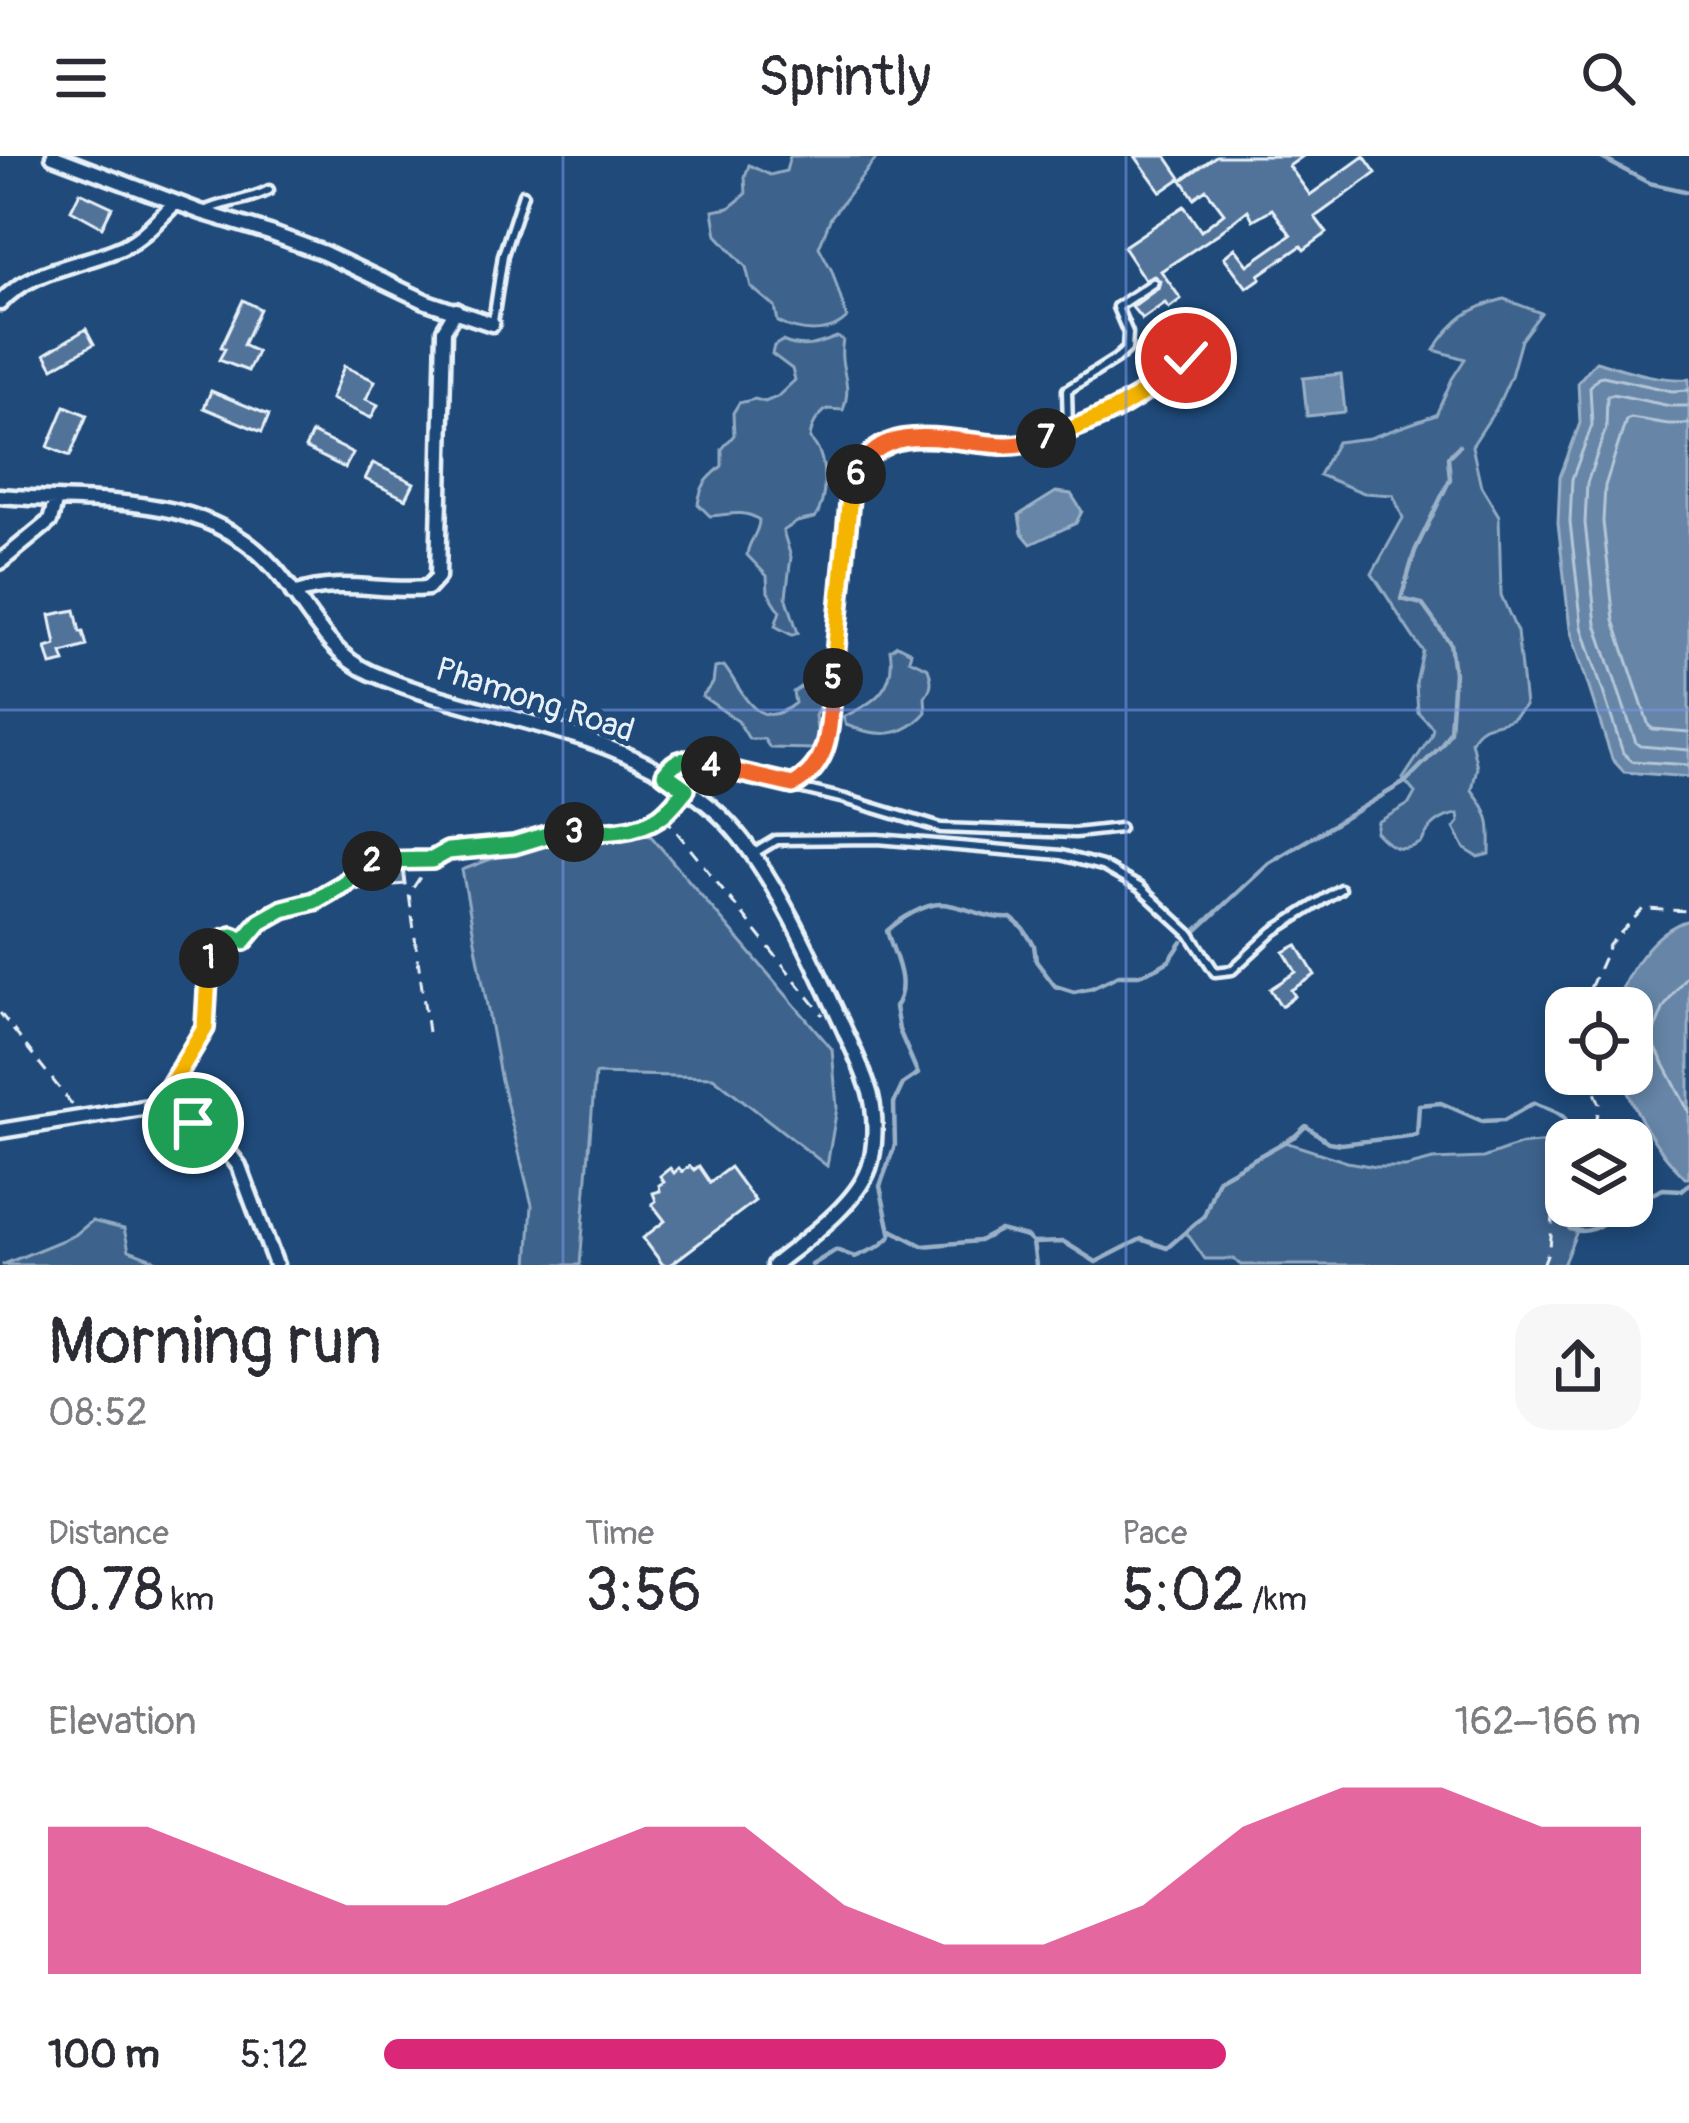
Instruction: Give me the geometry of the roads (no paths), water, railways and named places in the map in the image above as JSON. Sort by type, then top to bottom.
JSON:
[{"type":"street","points":[[52,156],[324,253],[427,302],[492,324]]},
{"type":"street","points":[[0,303],[32,278],[127,246],[175,203]]},
{"type":"street","points":[[292,594],[343,584],[428,588],[438,577],[445,330],[456,310]]},
{"type":"street","name":"Phamong Road","points":[[0,496],[120,503],[202,517],[224,527],[275,568],[332,645],[350,661],[369,672],[613,751],[665,774],[731,826],[753,854],[823,983],[872,1098],[874,1128],[868,1169],[849,1199],[774,1265]]},
{"type":"street","points":[[0,562],[50,521],[56,500]]},
{"type":"street","points":[[1,1128],[154,1106],[193,1123],[219,1140],[239,1166],[277,1265]]},
{"type":"lane","points":[[201,212],[269,190]]},
{"type":"lane","points":[[492,324],[503,255],[524,194]]},
{"type":"lane","points":[[1067,430],[1067,390],[1127,349],[1128,333],[1117,307],[1153,283]]},
{"type":"lane","points":[[793,785],[819,765],[825,750],[851,484],[862,462],[898,438],[1026,445],[1146,394],[1186,358]]},
{"type":"lane","points":[[665,774],[672,763],[682,760],[793,785],[941,828],[1076,833],[1120,828]]},
{"type":"lane","points":[[753,854],[776,840],[878,838],[1060,855],[1102,866],[1139,887],[1190,934],[1215,972],[1232,970],[1274,931],[1340,889]]},
{"type":"water","points":[[1596,361],[1654,377],[1689,379],[1689,777],[1624,772],[1612,759],[1570,629],[1558,523],[1560,477],[1580,423],[1578,382]]},
{"type":"water","points":[[1341,374],[1345,412],[1307,416],[1303,378]]},
{"type":"water","points":[[1056,492],[1071,494],[1082,511],[1076,523],[1031,544],[1022,533],[1019,515]]},
{"type":"water","points":[[1689,920],[1689,1178],[1664,1154],[1653,1138],[1653,1119],[1642,1119],[1629,1095],[1653,1095],[1653,987],[1624,987],[1642,955],[1676,925]]},
{"type":"waterway","points":[[1598,156],[1649,183],[1689,192]]},
{"type":"waterway","points":[[1197,930],[1269,863],[1405,782],[1450,731],[1454,673],[1450,643],[1422,604],[1401,599],[1415,551],[1450,479],[1448,457],[1459,446]]},
{"type":"waterway","points":[[812,1265],[836,1250],[855,1257],[891,1236],[880,1186],[895,1145],[894,1103],[903,1084],[918,1074],[899,1030],[895,1007],[901,979],[887,931],[912,913],[934,905],[1011,918],[1023,928],[1034,945],[1036,961],[1055,986],[1074,992],[1119,975],[1139,975],[1157,968],[1169,961],[1182,942]]},
{"type":"waterway","points":[[890,1229],[923,1246],[979,1241],[1000,1230],[1033,1243],[1064,1242],[1096,1262],[1141,1239],[1167,1248],[1204,1216],[1218,1179],[1306,1126],[1328,1142],[1341,1144],[1417,1135],[1419,1105],[1441,1103],[1482,1121],[1504,1120],[1534,1103],[1565,1119]]},
{"type":"waterway","points":[[1653,1194],[1682,1190],[1689,1184]]},
{"type":"waterway","points":[[1570,1227],[1579,1231],[1595,1227]]},
{"type":"waterway","points":[[1033,1243],[1036,1265]]}]
